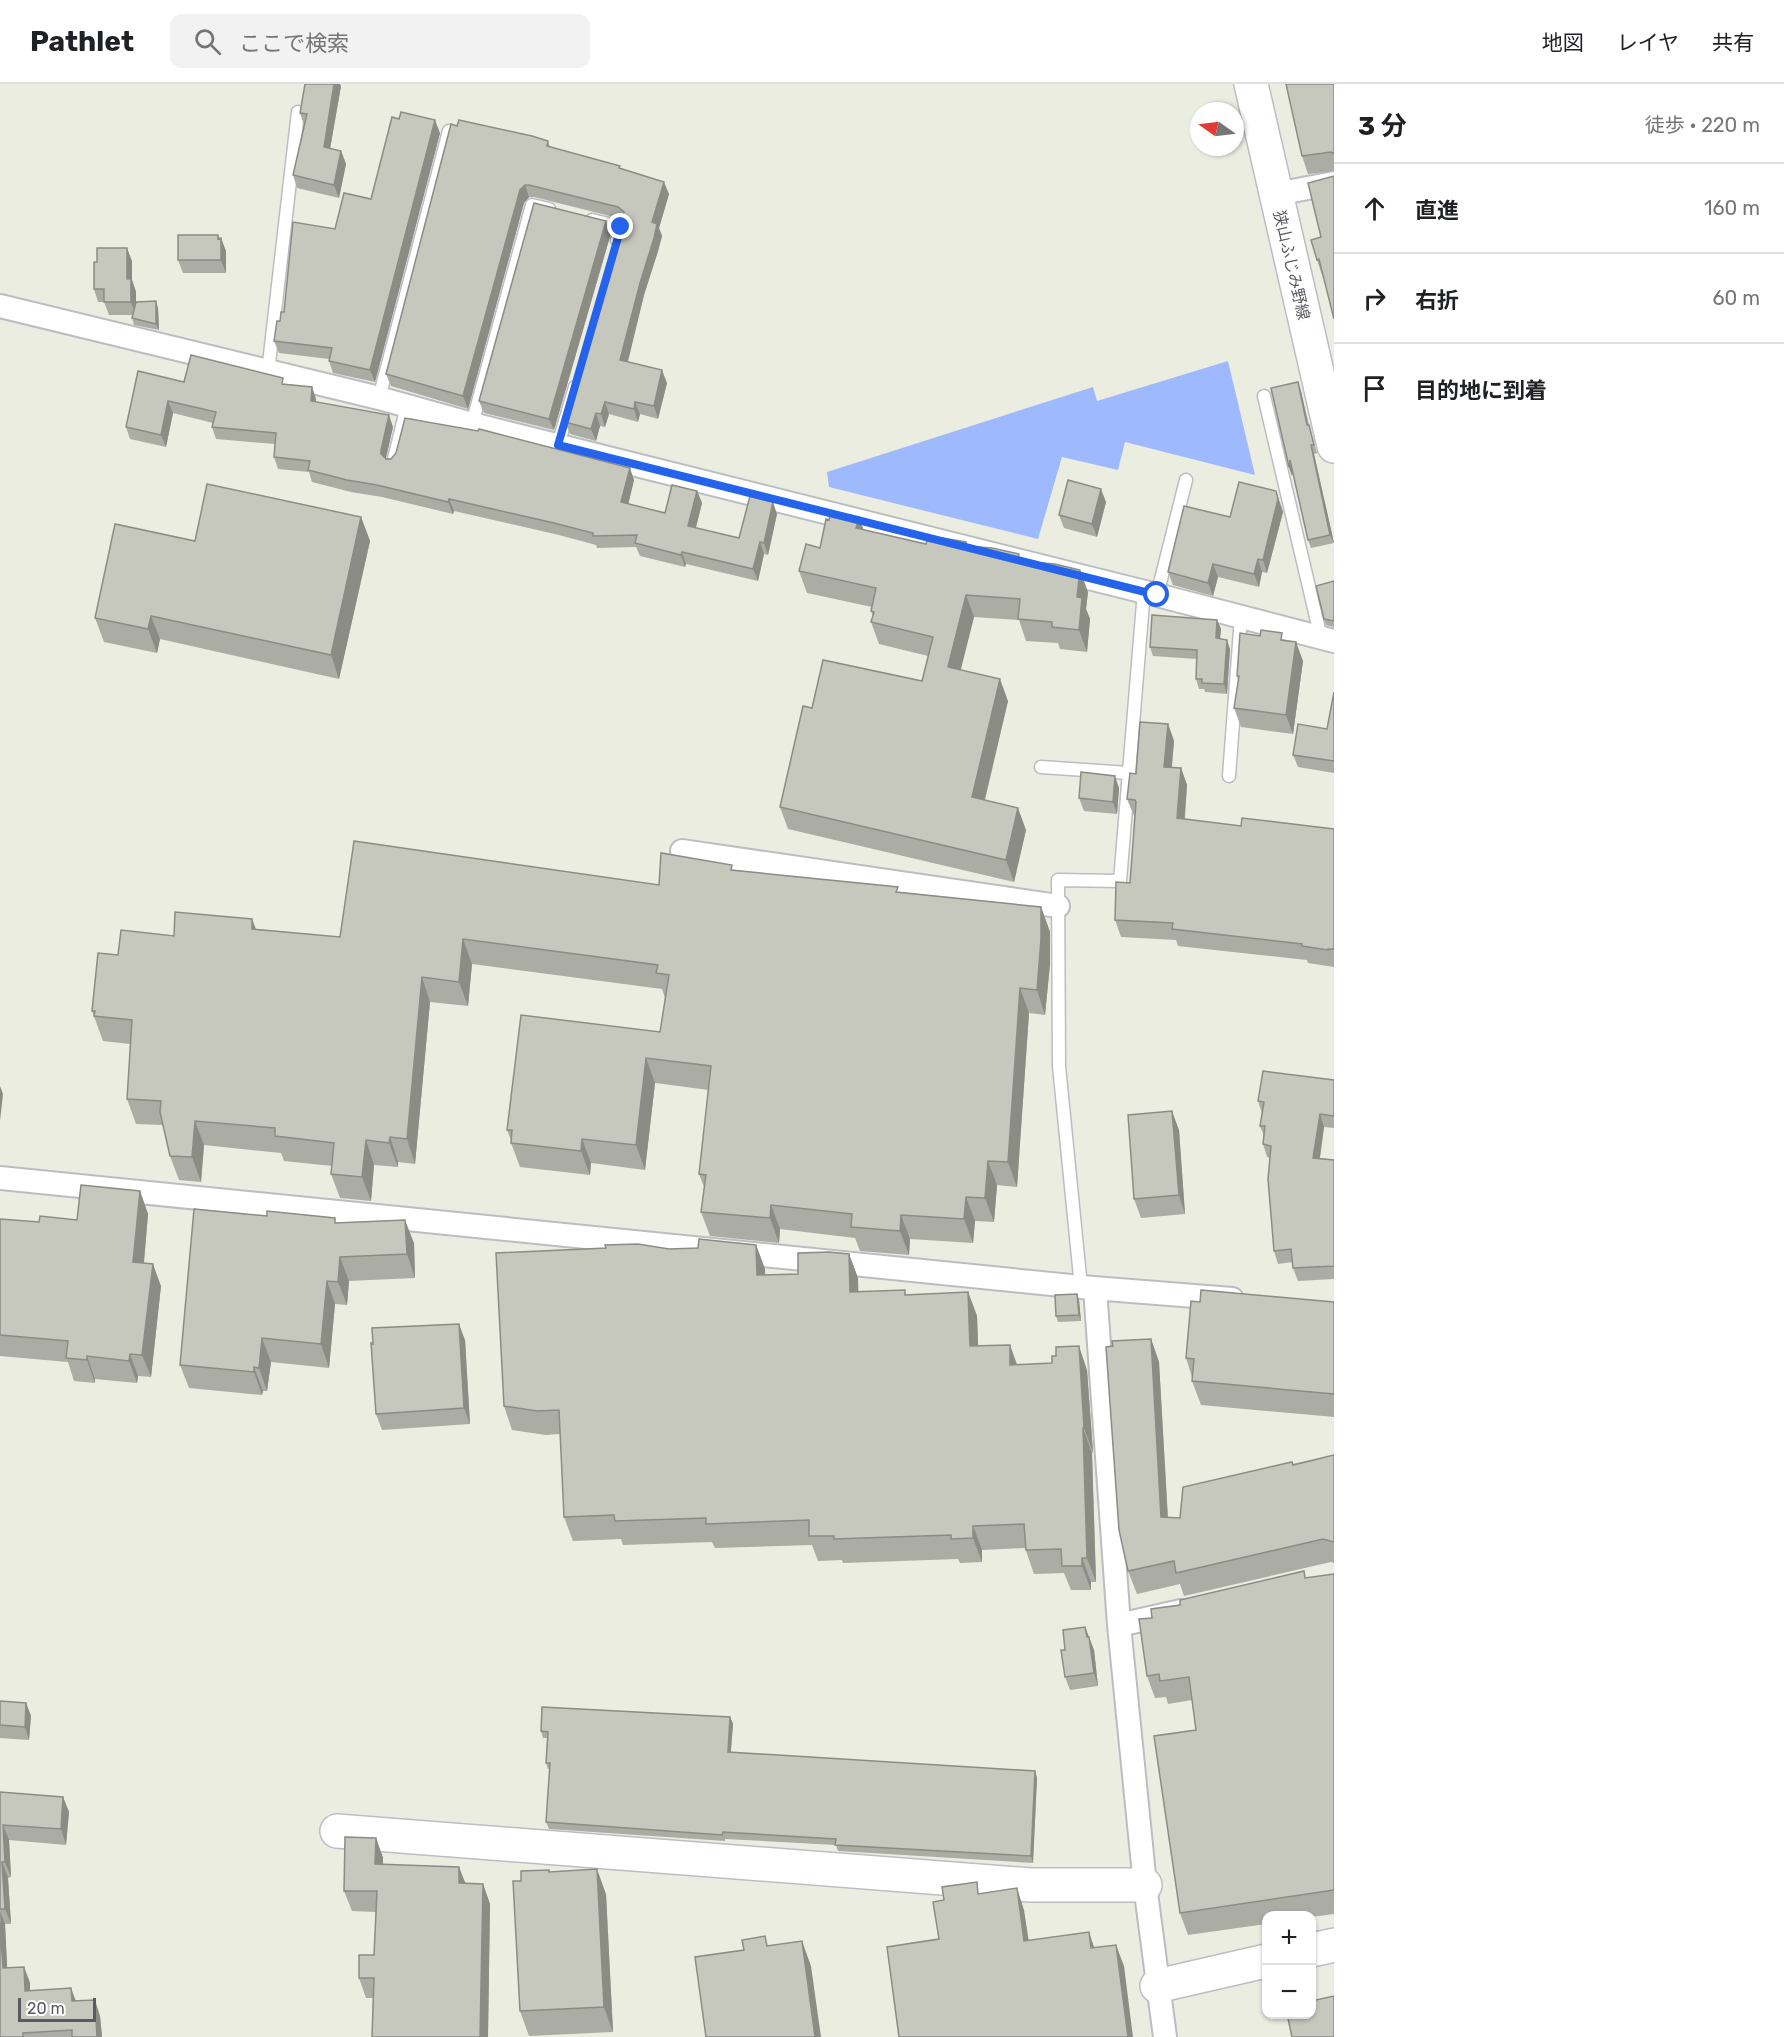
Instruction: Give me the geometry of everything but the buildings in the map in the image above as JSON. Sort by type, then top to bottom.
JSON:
[{"type":"street","name":"狭山ふじみ野線","points":[[1254,85],[1276,194],[1325,369],[1333,441]]},
{"type":"street","points":[[1276,194],[1334,183]]},
{"type":"street","points":[[0,306],[379,398],[472,424],[1327,639]]},
{"type":"street","points":[[682,851],[1058,906]]},
{"type":"street","points":[[0,1178],[1088,1288],[1250,1300]]},
{"type":"street","points":[[1088,1288],[1145,1885],[1165,2037]]},
{"type":"street","points":[[1119,1625],[1198,1606]]},
{"type":"street","points":[[337,1831],[1031,1885],[1145,1885]]},
{"type":"street","points":[[1316,1949],[1334,1945]]},
{"type":"street","points":[[1157,1986],[1262,1961]]},
{"type":"lane","points":[[268,372],[298,112]]},
{"type":"lane","points":[[379,398],[449,131]]},
{"type":"lane","points":[[472,424],[532,205],[621,227],[614,250]]},
{"type":"lane","points":[[558,445],[578,376]]},
{"type":"lane","points":[[1264,396],[1327,639]]},
{"type":"lane","points":[[393,463],[407,406]]},
{"type":"lane","points":[[1088,1288],[1059,1066],[1058,880],[1120,881],[1129,773],[1151,593],[1186,480]]},
{"type":"lane","points":[[1228,776],[1241,617]]},
{"type":"lane","points":[[1041,767],[1129,773]]},
{"type":"water","points":[[1228,361],[1255,475],[1125,442],[1118,470],[1062,457],[1038,539],[829,487],[827,472],[1093,387],[1097,401]]},
{"type":"route","points":[[621,227],[558,445],[1157,595]]}]
